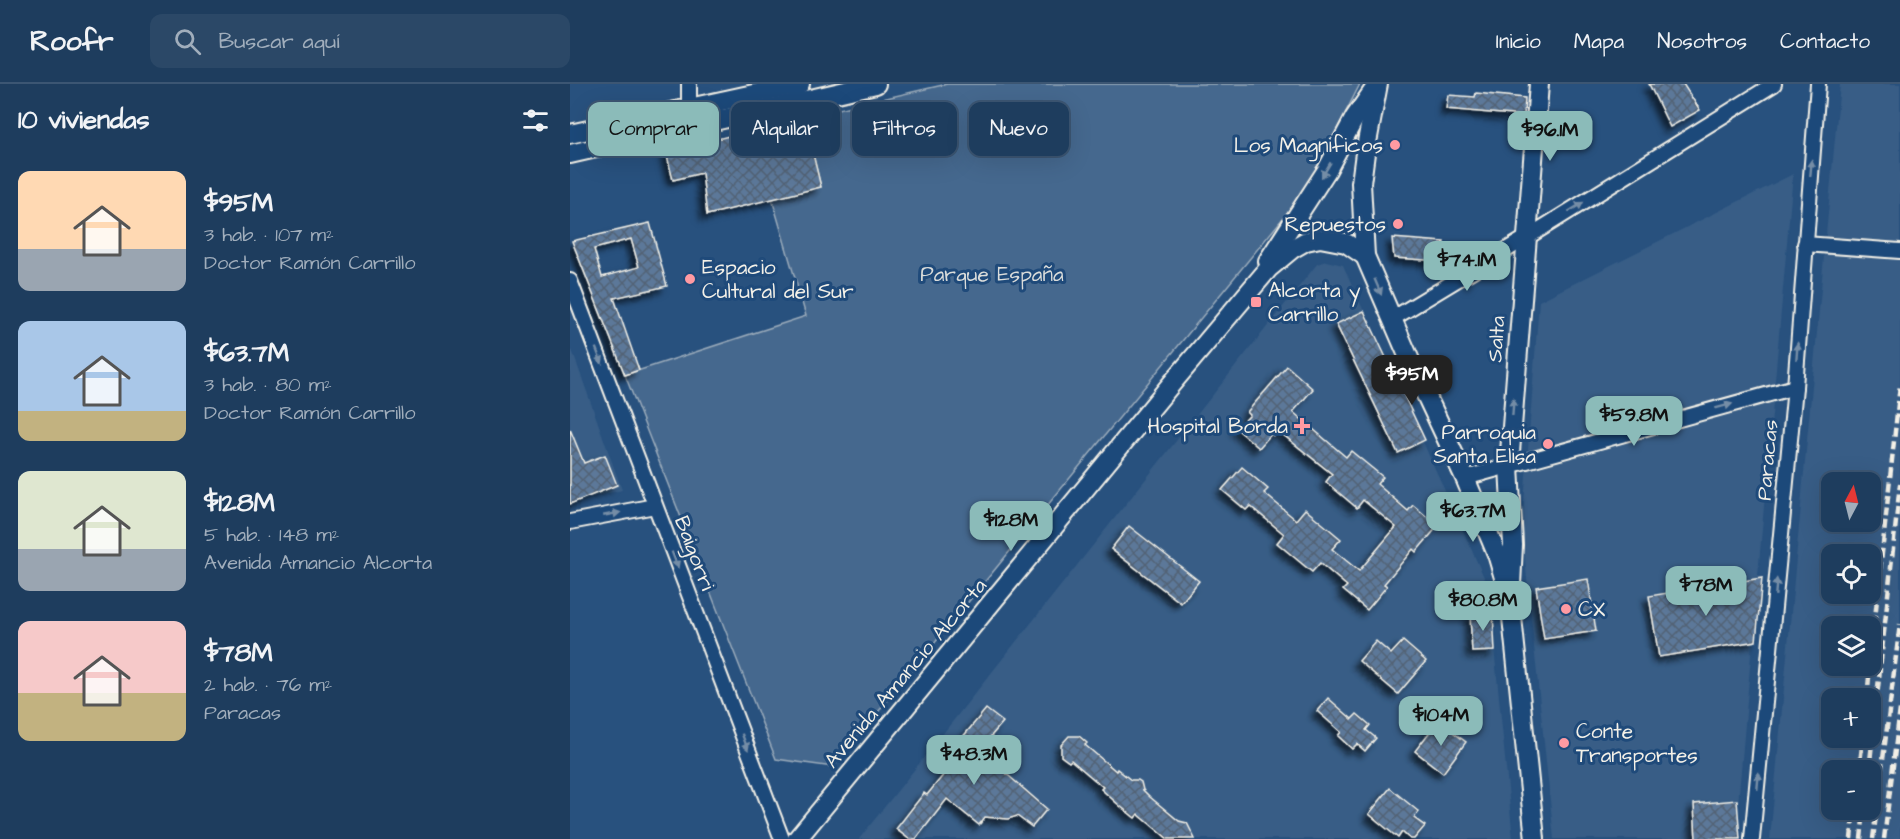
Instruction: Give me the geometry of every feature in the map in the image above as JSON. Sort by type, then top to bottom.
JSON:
[{"type":"main road","points":[[719,109],[800,84]]},
{"type":"main road","points":[[719,113],[876,84]]},
{"type":"main road","points":[[1378,84],[1361,183],[1365,256],[1465,478],[1497,554],[1510,598],[1535,839]]},
{"type":"main road","name":"Avenida Amancio Alcorta","points":[[1252,286],[1327,170],[1355,117],[1378,84]]},
{"type":"main road","name":"Salta","points":[[1510,598],[1513,544],[1509,465],[1539,84]]},
{"type":"main road","points":[[570,135],[588,132]]},
{"type":"main road","points":[[570,154],[588,149]]},
{"type":"main road","name":"Avenida Amancio Alcorta","points":[[797,839],[1252,286],[1276,261],[1306,241],[1320,238],[1346,243],[1365,256]]},
{"type":"street","points":[[689,84],[689,102]]},
{"type":"street","points":[[1392,319],[1774,84]]},
{"type":"street","name":"Paracas","points":[[1752,839],[1795,387],[1818,84]]},
{"type":"street","points":[[1805,243],[1900,251]]},
{"type":"street","name":"Baigorri","points":[[570,281],[782,839]]},
{"type":"street","points":[[1465,478],[1795,387]]},
{"type":"street","points":[[570,522],[655,506]]},
{"type":"shaded area","points":[[1840,84],[1900,84],[1900,839],[1770,839]]},
{"type":"shaded area","points":[[1793,174],[1735,839],[1554,839],[1522,530],[1539,301]]},
{"type":"shaded area","name":"Hospital Borda","points":[[1326,261],[1343,265],[1488,586],[1513,839],[859,839],[1317,264]]},
{"type":"shaded area","points":[[572,350],[622,490],[570,502],[570,351]]},
{"type":"green space","name":"Parque España","points":[[947,84],[1360,84],[1306,190],[833,767],[776,759],[625,375],[806,316],[772,199],[821,187],[813,156],[840,156],[840,109],[852,106],[852,156],[957,156],[957,102],[869,102]]},
{"type":"building","points":[[1649,84],[1683,84],[1700,110],[1670,127]]},
{"type":"building","points":[[1476,93],[1525,98],[1524,116],[1446,109],[1448,95],[1475,97]]},
{"type":"building","points":[[731,136],[731,156],[813,156],[821,187],[707,215],[702,173],[673,180],[667,156],[719,156],[719,139]]},
{"type":"building","points":[[650,223],[667,286],[614,298],[639,370],[625,375],[572,241]],"holes":[[[631,239],[639,267],[602,277],[594,249]]]},
{"type":"building","points":[[1392,238],[1444,242],[1442,261],[1394,258]]},
{"type":"building","points":[[1364,311],[1425,440],[1398,453],[1336,324]]},
{"type":"building","points":[[1287,366],[1313,389],[1293,412],[1346,457],[1351,451],[1383,477],[1377,484],[1408,511],[1413,505],[1438,526],[1416,552],[1413,549],[1384,584],[1387,586],[1367,610],[1343,590],[1347,586],[1320,563],[1312,572],[1277,543],[1284,534],[1250,506],[1246,510],[1222,490],[1242,467],[1268,489],[1264,493],[1296,520],[1305,509],[1341,539],[1332,549],[1359,571],[1396,527],[1363,500],[1357,508],[1326,482],[1332,474],[1277,430],[1259,448],[1237,429],[1250,415],[1247,412]]},
{"type":"building","points":[[570,429],[584,463],[605,455],[617,485],[570,504]]},
{"type":"building","points":[[1129,526],[1199,581],[1181,603],[1111,549]]},
{"type":"building","points":[[1762,578],[1756,641],[1659,657],[1649,596]]},
{"type":"building","name":"CX","points":[[1588,579],[1596,631],[1544,639],[1536,587]]},
{"type":"building","points":[[1493,613],[1495,651],[1472,652],[1470,614]]},
{"type":"building","points":[[1376,641],[1391,654],[1403,641],[1426,661],[1398,694],[1359,661]]},
{"type":"building","points":[[1328,698],[1352,719],[1357,714],[1370,725],[1366,730],[1376,738],[1365,751],[1357,744],[1352,749],[1338,736],[1341,732],[1317,711]]},
{"type":"building","points":[[986,709],[1003,722],[979,750],[1047,809],[1032,827],[1017,816],[1008,819],[985,817],[979,825],[947,799],[916,839],[909,839],[896,829],[924,793],[927,795],[949,768],[942,762]]},
{"type":"building","points":[[1438,721],[1466,742],[1443,773],[1415,751]]},
{"type":"building","points":[[1069,736],[1079,736],[1087,743],[1085,745],[1116,771],[1117,769],[1131,780],[1141,782],[1143,790],[1150,797],[1179,821],[1187,823],[1195,839],[1168,839],[1138,814],[1135,818],[1120,806],[1101,789],[1103,787],[1071,760],[1069,762],[1061,756],[1061,745]]},
{"type":"building","points":[[1390,788],[1419,812],[1414,818],[1425,826],[1414,839],[1410,839],[1402,832],[1398,838],[1369,814]]},
{"type":"building","points":[[1737,800],[1740,839],[1696,839],[1694,804]]},
{"type":"railway","points":[[1875,616],[1900,385]]},
{"type":"railway","points":[[1870,760],[1900,484]]},
{"type":"railway","points":[[1873,839],[1900,624]]},
{"type":"railway","points":[[1868,688],[1869,676]]},
{"type":"railway","points":[[1884,839],[1900,709]]},
{"type":"railway","points":[[1860,760],[1862,748]]},
{"type":"railway","points":[[1851,839],[1853,820]]},
{"type":"railway","points":[[1861,839],[1863,820]]},
{"type":"place","name":"Los Magnificos","points":[[1395,145]]},
{"type":"place","name":"Repuestos","points":[[1398,224]]},
{"type":"place","name":"Espacio Cultural del Sur","points":[[690,279]]},
{"type":"place","name":"Alcorta y Carrillo","points":[[1256,302]]},
{"type":"place","name":"Hospital Borda","points":[[1302,426]]},
{"type":"place","name":"Parroquia Santa Elisa","points":[[1548,444]]},
{"type":"place","name":"CX","points":[[1566,609]]},
{"type":"place","name":"Conte Transportes","points":[[1564,743]]}]
